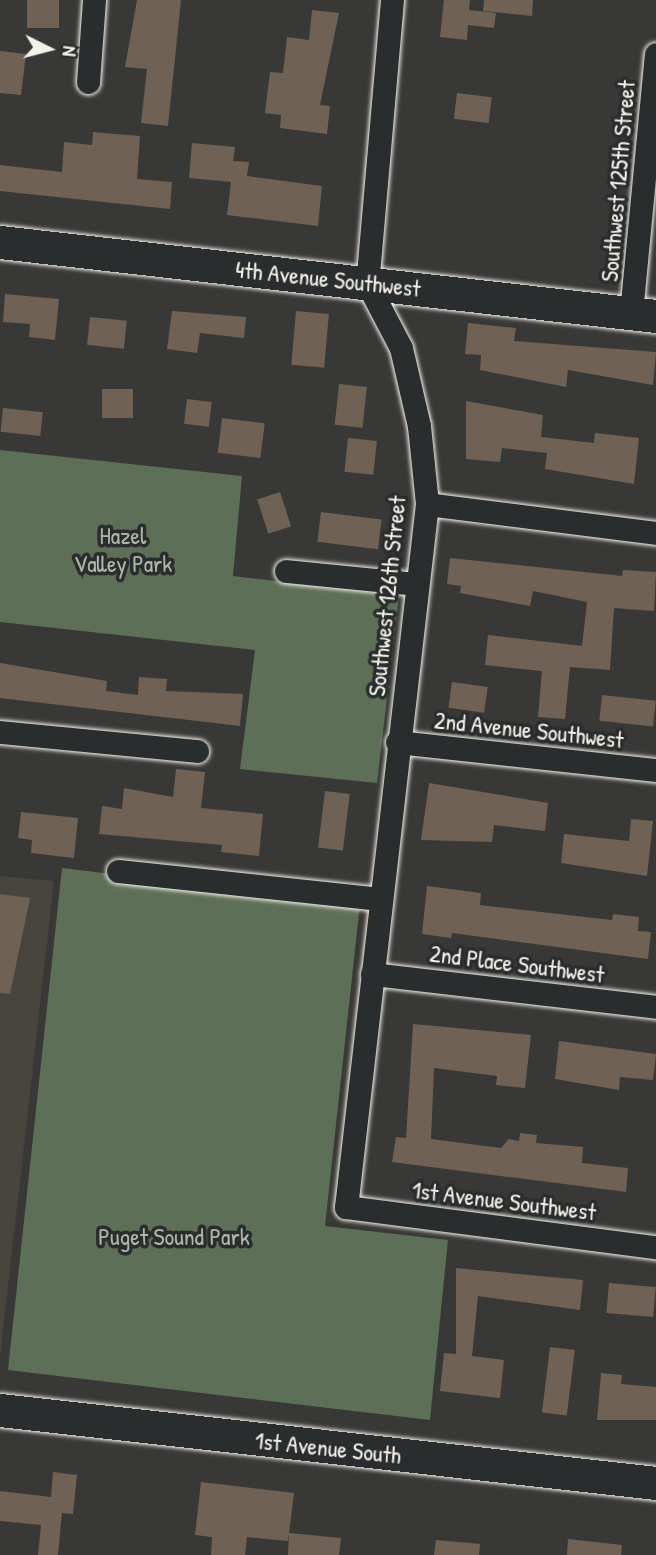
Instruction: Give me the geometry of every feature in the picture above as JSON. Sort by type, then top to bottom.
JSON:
[{"type":"main road","name":"4th Avenue Southwest","points":[[0,242],[644,314]]},
{"type":"main road","name":"1st Avenue South","points":[[0,1410],[656,1483]]},
{"type":"street","points":[[88,82],[94,0]]},
{"type":"street","points":[[367,283],[392,0]]},
{"type":"street","name":"Southwest 125th Street","points":[[644,314],[656,54]]},
{"type":"street","name":"Southwest 126th Street","points":[[346,1207],[397,742],[427,504],[419,426],[401,348],[367,283]]},
{"type":"street","points":[[427,504],[656,533]]},
{"type":"street","points":[[286,571],[416,584]]},
{"type":"street","points":[[0,732],[197,751]]},
{"type":"street","name":"2nd Avenue Southwest","points":[[397,742],[656,771]]},
{"type":"street","points":[[118,871],[381,898]]},
{"type":"street","name":"2nd Place Southwest","points":[[372,974],[656,1007]]},
{"type":"street","name":"1st Avenue Southwest","points":[[346,1207],[656,1247]]},
{"type":"shaded area","points":[[0,876],[54,881],[0,1357]]},
{"type":"green space","name":"Hazel Valley Park","points":[[0,450],[242,476],[233,576],[399,595],[377,783],[240,769],[255,650],[0,622]]},
{"type":"green space","name":"Puget Sound Park","points":[[62,868],[360,904],[325,1226],[448,1240],[430,1420],[8,1370]]},
{"type":"building","points":[[27,0],[59,0],[59,28],[27,28]]},
{"type":"building","points":[[137,0],[181,0],[168,126],[141,123],[147,69],[125,67]]},
{"type":"building","points":[[444,0],[470,0],[469,10],[496,13],[494,28],[468,25],[467,40],[440,37]]},
{"type":"building","points":[[484,0],[533,0],[532,16],[483,11]]},
{"type":"building","points":[[312,10],[339,13],[320,105],[330,106],[327,134],[280,128],[281,115],[265,113],[270,72],[283,73],[287,37],[309,40]]},
{"type":"building","points":[[0,51],[26,54],[21,95],[0,93]]},
{"type":"building","points":[[457,93],[492,97],[489,123],[454,119]]},
{"type":"building","points":[[93,132],[140,136],[137,179],[172,182],[170,209],[0,191],[0,165],[62,172],[64,142],[92,145]]},
{"type":"building","points":[[192,143],[235,147],[233,161],[249,162],[247,176],[322,186],[318,226],[227,215],[231,182],[189,178]]},
{"type":"building","points":[[5,294],[59,299],[55,340],[29,337],[30,324],[3,322]]},
{"type":"building","points":[[172,311],[246,317],[244,338],[200,333],[197,353],[167,349]]},
{"type":"building","points":[[296,311],[329,314],[324,368],[291,365]]},
{"type":"building","points":[[90,317],[127,321],[124,349],[87,345]]},
{"type":"building","points":[[468,323],[516,328],[514,341],[656,352],[653,385],[568,370],[566,387],[480,370],[481,355],[465,354]]},
{"type":"building","points":[[339,384],[367,387],[363,428],[335,425]]},
{"type":"building","points":[[102,389],[133,389],[133,418],[102,418]]},
{"type":"building","points":[[187,399],[212,402],[209,427],[184,424]]},
{"type":"building","points":[[466,401],[543,415],[541,437],[594,443],[595,433],[639,438],[634,484],[545,469],[547,453],[502,448],[500,462],[466,459]]},
{"type":"building","points":[[3,408],[43,412],[40,436],[0,432]]},
{"type":"building","points":[[222,418],[265,423],[260,458],[218,453]]},
{"type":"building","points":[[348,438],[377,441],[373,475],[344,472]]},
{"type":"building","points":[[280,492],[291,526],[268,534],[257,499]]},
{"type":"building","points":[[321,512],[382,519],[378,549],[317,542]]},
{"type":"building","points":[[450,558],[622,576],[623,570],[656,572],[654,611],[614,608],[610,670],[570,667],[565,719],[538,717],[542,671],[485,665],[488,635],[582,646],[587,602],[533,591],[530,606],[460,593],[461,586],[447,584]]},
{"type":"building","points":[[0,663],[107,681],[106,691],[138,695],[139,677],[167,679],[166,691],[243,694],[240,726],[0,698]]},
{"type":"building","points":[[452,682],[488,687],[484,713],[448,708]]},
{"type":"building","points":[[602,695],[656,701],[653,727],[599,721]]},
{"type":"building","points":[[176,769],[205,772],[201,808],[263,814],[259,856],[221,852],[222,845],[99,834],[102,806],[122,809],[124,788],[173,797]]},
{"type":"building","points":[[429,783],[548,803],[545,831],[494,825],[492,842],[421,840]]},
{"type":"building","points":[[325,791],[350,794],[343,851],[318,848]]},
{"type":"building","points":[[21,812],[78,818],[74,858],[31,853],[32,840],[18,838]]},
{"type":"building","points":[[631,819],[653,821],[647,876],[561,863],[564,834],[629,841]]},
{"type":"building","points":[[427,886],[481,893],[480,905],[612,920],[613,914],[639,917],[638,931],[651,932],[648,959],[452,933],[451,938],[422,934]]},
{"type":"building","points":[[0,894],[30,898],[10,994],[0,993]]},
{"type":"building","points":[[413,1024],[531,1035],[525,1088],[496,1085],[497,1076],[434,1068],[431,1139],[501,1148],[509,1139],[519,1141],[520,1133],[537,1135],[536,1143],[583,1147],[582,1163],[628,1168],[626,1192],[392,1162],[396,1137],[406,1138]]},
{"type":"building","points":[[559,1041],[656,1054],[653,1080],[620,1077],[619,1090],[555,1079]]},
{"type":"building","points":[[456,1268],[583,1280],[580,1310],[478,1296],[472,1356],[504,1360],[500,1398],[440,1391],[444,1353],[456,1354]]},
{"type":"building","points":[[609,1283],[656,1287],[653,1317],[606,1313]]},
{"type":"building","points":[[550,1347],[575,1350],[567,1416],[542,1413]]},
{"type":"building","points":[[601,1373],[622,1375],[621,1384],[656,1387],[656,1420],[597,1420]]},
{"type":"building","points":[[53,1472],[77,1475],[73,1514],[62,1513],[58,1555],[38,1555],[41,1525],[0,1521],[0,1491],[51,1497]]},
{"type":"building","points":[[201,1482],[294,1493],[288,1541],[247,1537],[245,1555],[211,1555],[212,1537],[195,1535]]},
{"type":"building","points":[[289,1533],[341,1538],[339,1555],[288,1555]]},
{"type":"building","points":[[568,1539],[622,1545],[621,1555],[567,1555]]},
{"type":"building","points":[[436,1540],[480,1544],[479,1555],[434,1555]]}]
